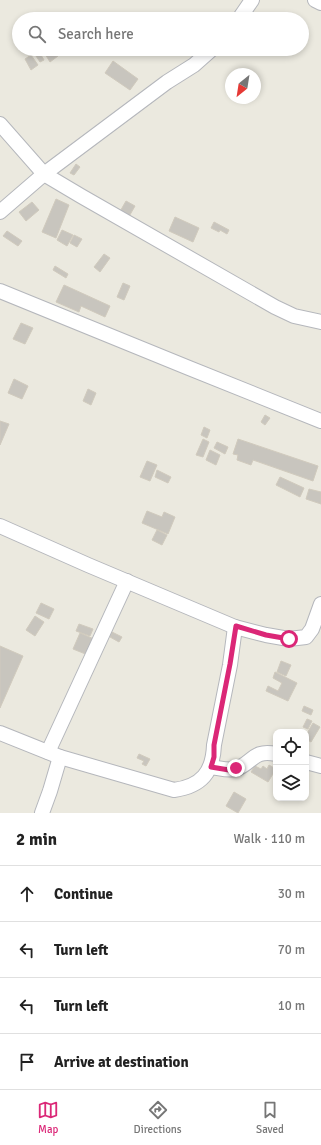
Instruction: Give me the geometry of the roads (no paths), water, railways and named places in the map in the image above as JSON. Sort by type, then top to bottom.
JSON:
[{"type":"street","points":[[244,12],[252,0]]},
{"type":"street","points":[[315,0],[321,3]]},
{"type":"street","points":[[0,212],[44,174],[167,82],[194,65],[204,56]]},
{"type":"street","points":[[0,124],[44,174],[275,307],[294,316],[321,322]]},
{"type":"street","points":[[0,291],[321,420]]},
{"type":"street","points":[[0,526],[236,626],[266,635],[289,639],[306,637],[312,629],[321,604]]},
{"type":"street","points":[[42,813],[50,791],[54,754],[127,581]]},
{"type":"street","points":[[0,733],[54,754],[174,790],[184,789],[191,786],[203,778],[211,767],[214,757],[214,745],[236,626]]},
{"type":"street","points":[[211,767],[229,770],[241,766],[256,755],[264,753],[273,754]]},
{"type":"street","points":[[309,763],[321,766]]}]
